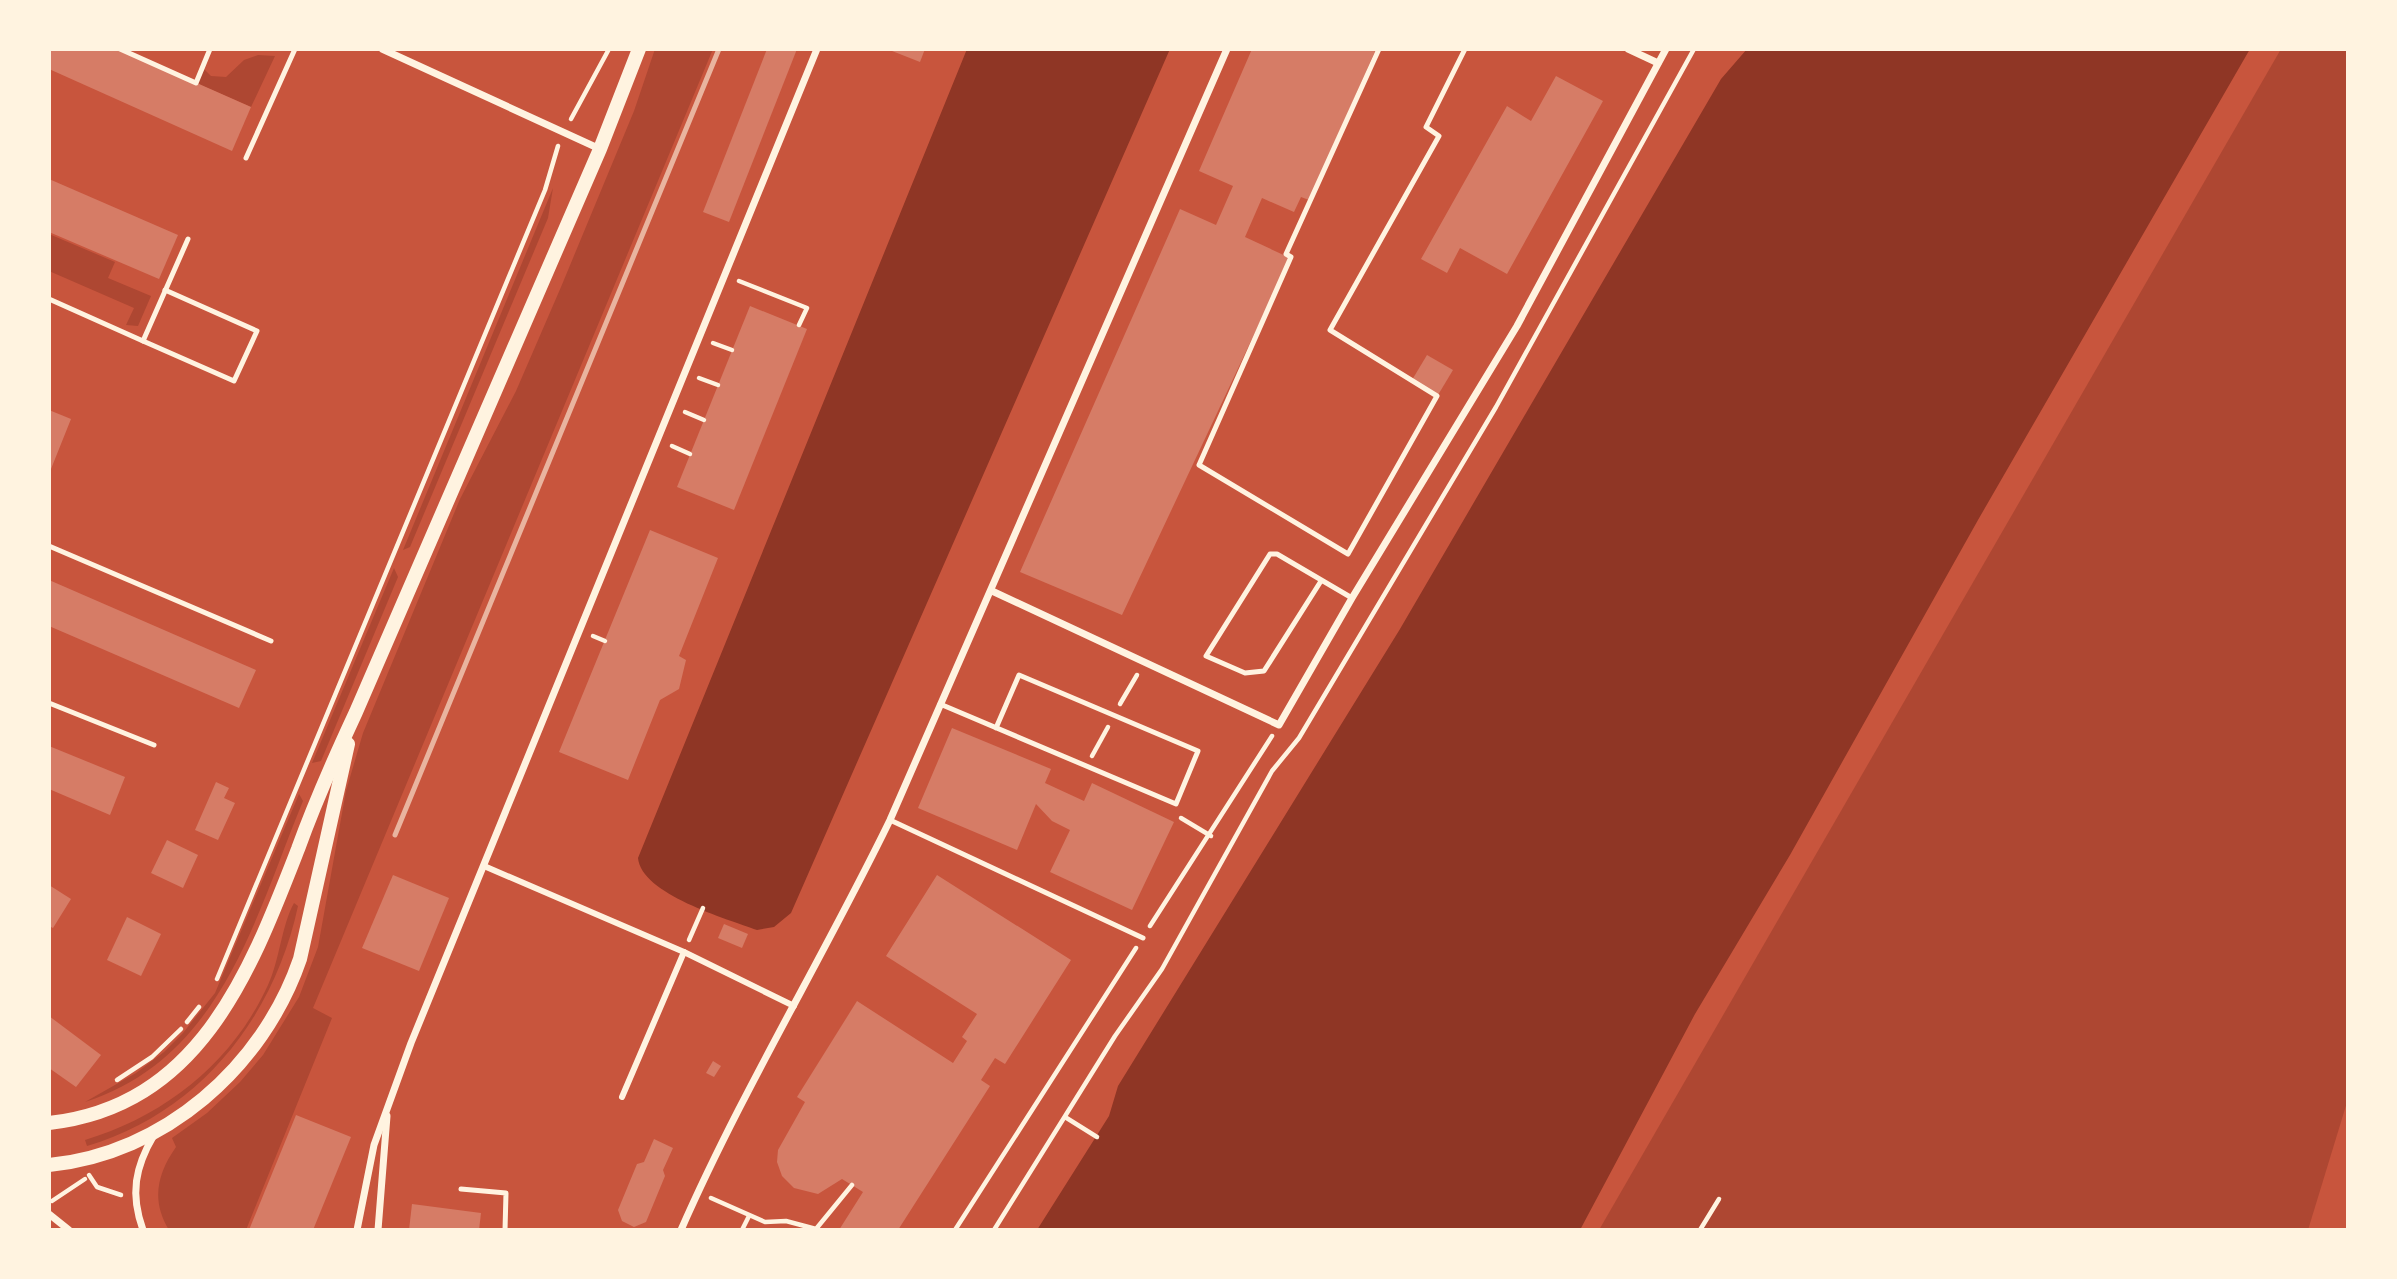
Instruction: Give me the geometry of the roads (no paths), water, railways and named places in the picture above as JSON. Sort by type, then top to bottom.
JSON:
[{"type":"main road","points":[[49,1123],[97,1112],[138,1093],[172,1070],[210,1031],[231,1001],[255,957],[328,770],[356,712],[600,149],[639,49]]},
{"type":"main road","points":[[49,1165],[99,1156],[156,1132],[199,1103],[233,1071],[261,1036],[287,993],[309,926],[335,794],[356,712]]},
{"type":"street","points":[[382,49],[600,149]]},
{"type":"street","points":[[357,1230],[369,1162],[411,1043],[817,49]]},
{"type":"street","points":[[681,1230],[743,1097],[794,1006],[890,820],[1227,49]]},
{"type":"street","points":[[1628,49],[1658,63]]},
{"type":"street","points":[[992,591],[1279,725],[1352,598],[1517,326],[1666,49]]},
{"type":"street","points":[[484,866],[685,950],[794,1006]]},
{"type":"street","points":[[622,1097],[685,950]]},
{"type":"street","points":[[377,1230],[389,1105]]},
{"type":"street","points":[[143,1230],[134,1197],[135,1181],[146,1149],[156,1132]]},
{"type":"street","points":[[49,1214],[69,1230]]},
{"type":"lane","points":[[120,49],[196,83],[210,49]]},
{"type":"lane","points":[[247,158],[295,49]]},
{"type":"lane","points":[[1379,49],[1286,254],[1291,257],[1199,465],[1348,554],[1437,396],[1329,330],[1439,136],[1426,127],[1465,49]]},
{"type":"lane","points":[[143,341],[188,239]]},
{"type":"lane","points":[[49,299],[234,382],[257,331],[165,290]]},
{"type":"lane","points":[[49,546],[271,641]]},
{"type":"lane","points":[[1321,581],[1264,671],[1245,673],[1206,656],[1268,555],[1277,554],[1352,598]]},
{"type":"lane","points":[[940,704],[996,728],[1175,804],[1198,751],[1019,675],[996,728]]},
{"type":"lane","points":[[49,703],[153,745]]},
{"type":"lane","points":[[890,820],[1143,938]]},
{"type":"lane","points":[[461,1189],[506,1193],[505,1230]]},
{"type":"railway","points":[[395,835],[719,49]]}]
